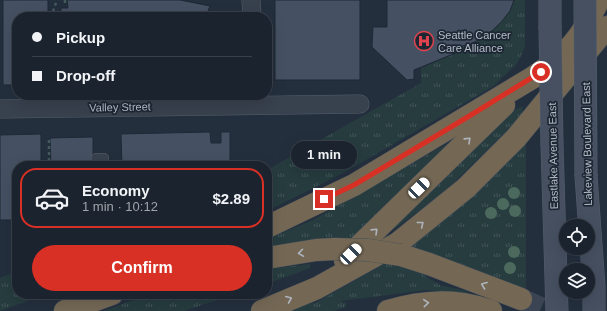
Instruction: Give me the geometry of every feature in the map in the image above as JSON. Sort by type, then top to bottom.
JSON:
[{"type":"highway","points":[[324,199],[347,174],[546,52],[570,27],[584,0]]},
{"type":"highway","points":[[272,225],[354,185],[532,78],[559,59],[570,47],[580,35],[599,0]]},
{"type":"highway","points":[[262,311],[317,288],[398,243],[466,188],[516,138],[607,27]]},
{"type":"highway","points":[[317,288],[532,78]]},
{"type":"highway","points":[[272,257],[316,250],[336,249],[368,250],[401,255],[521,299]]},
{"type":"highway","points":[[64,311],[93,299]]},
{"type":"highway","points":[[64,311],[98,299]]},
{"type":"highway","points":[[388,311],[418,304],[442,302],[462,303],[491,311]]},
{"type":"main road","name":"Eastlake Avenue East","points":[[550,0],[552,145],[557,311]]},
{"type":"main road","name":"Lakeview Boulevard East","points":[[584,0],[586,176],[594,286],[594,311]]},
{"type":"street","points":[[252,0],[252,12]]},
{"type":"street","name":"Valley Street","points":[[0,109],[252,100],[360,104]]},
{"type":"path","points":[[53,12],[57,0]]},
{"type":"path","points":[[65,0],[65,6]]},
{"type":"path","points":[[48,140],[49,161]]},
{"type":"green space","points":[[514,0],[525,0],[525,46],[516,65],[492,87],[345,172],[272,208],[272,167],[421,83],[421,68],[458,52],[458,47],[485,36],[499,24],[510,9]]},
{"type":"green space","points":[[523,106],[522,116],[443,193],[397,227],[370,239],[272,249],[272,237],[313,220],[473,129]]},
{"type":"green space","points":[[526,137],[526,294],[408,247]]},
{"type":"green space","points":[[310,264],[310,268],[272,282],[272,268]]},
{"type":"green space","points":[[384,264],[397,265],[422,274],[440,285],[467,291],[467,295],[427,290],[340,301],[346,303],[346,307],[334,311],[258,311],[272,306],[315,303]]},
{"type":"green space","points":[[12,273],[12,299],[33,299],[0,311],[0,278]]},
{"type":"green space","points":[[136,299],[220,299],[184,311],[103,311]]},
{"type":"building","points":[[3,0],[48,0],[48,12],[12,12],[12,85],[3,85]]},
{"type":"building","points":[[67,0],[180,0],[210,6],[208,11],[211,12],[61,12],[61,8],[68,8]]},
{"type":"building","points":[[275,0],[360,0],[360,80],[275,80]]},
{"type":"building","name":"Seattle Cancer Care Alliance","points":[[387,0],[514,0],[510,11],[493,30],[471,44],[458,47],[458,52],[414,70],[414,79],[407,80],[372,47],[373,27],[387,27]]},
{"type":"building","points":[[210,132],[211,143],[221,143],[221,132],[230,132],[230,161],[122,161],[121,134]]},
{"type":"building","points":[[41,134],[41,161],[12,161],[12,220],[0,220],[0,135]]},
{"type":"building","points":[[93,137],[93,161],[51,161],[50,138]]},
{"type":"tunnel","points":[[521,299],[547,311]]},
{"type":"place","name":"Seattle Cancer Care Alliance","points":[[424,41]]},
{"type":"route","points":[[324,199],[354,185],[541,72]]}]
